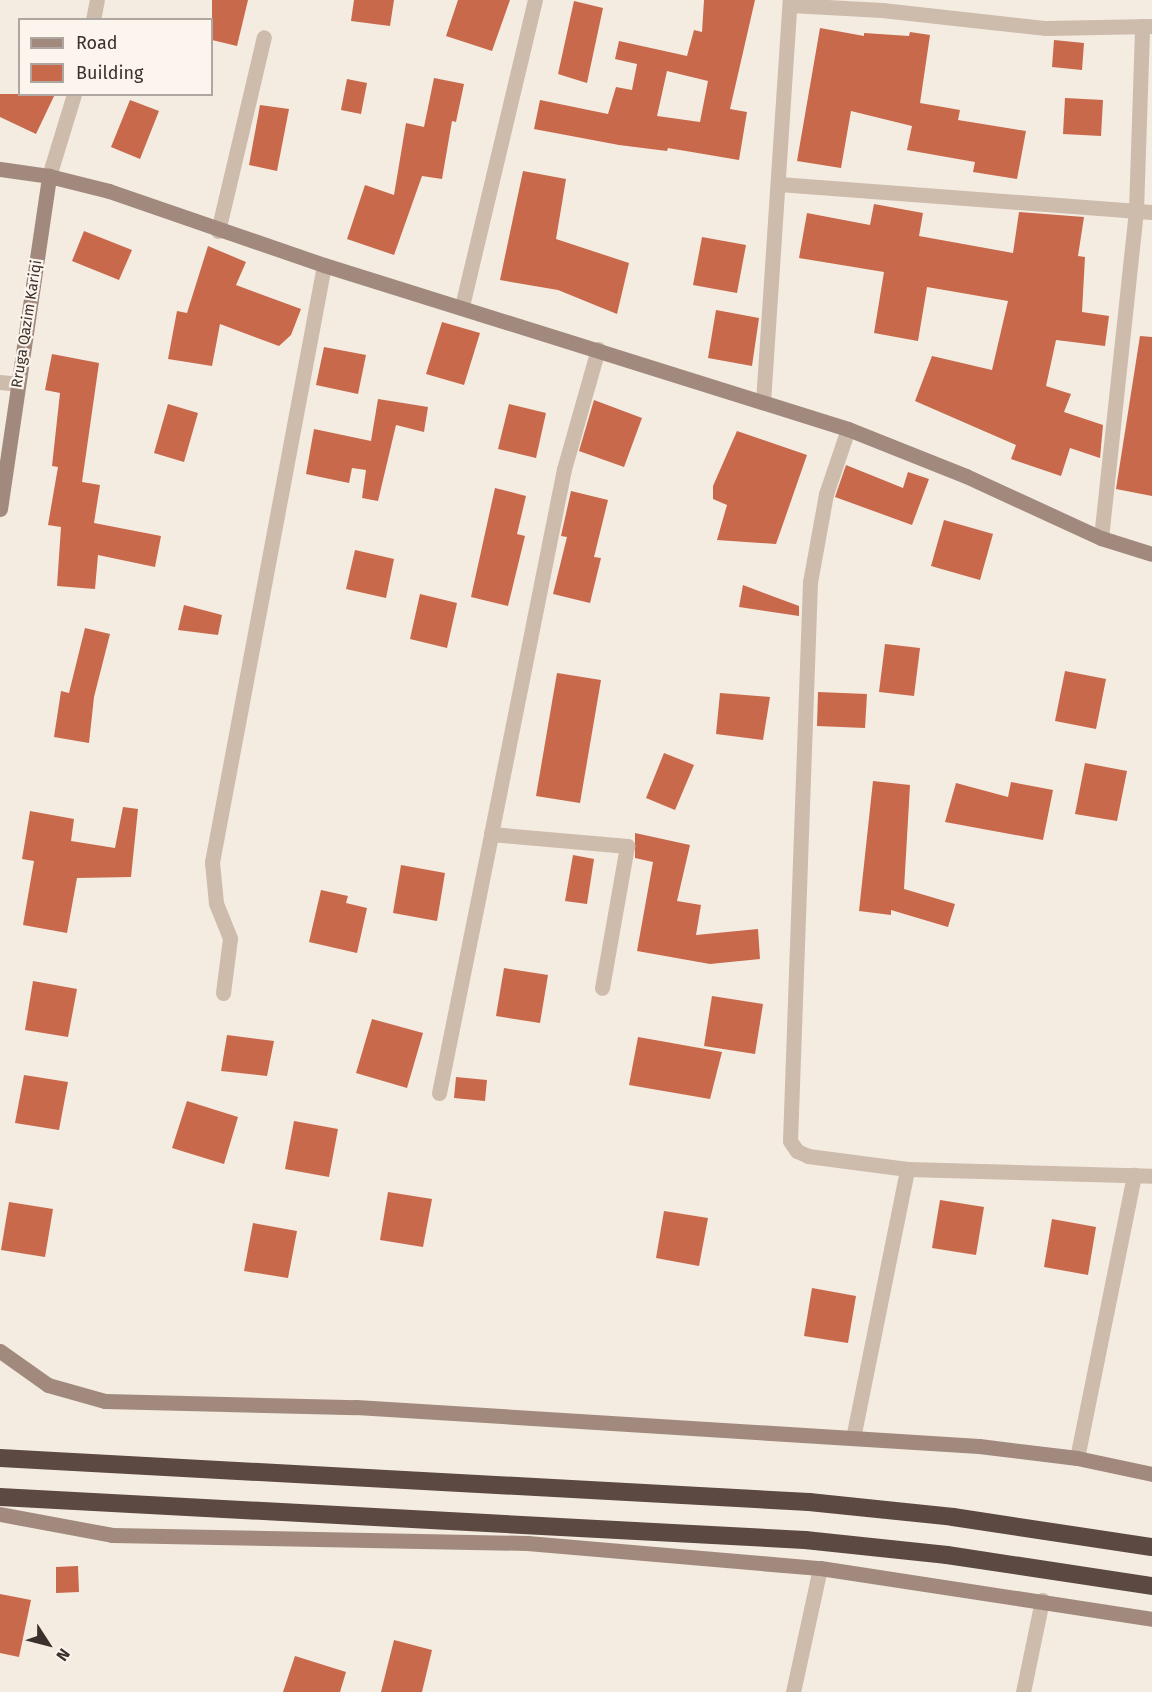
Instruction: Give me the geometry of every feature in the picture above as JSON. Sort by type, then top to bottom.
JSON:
[{"type":"highway","points":[[0,1458],[809,1502],[953,1516],[1152,1547]]},
{"type":"highway","points":[[0,1497],[805,1540],[947,1555],[1152,1586]]},
{"type":"street","points":[[93,18],[97,0]]},
{"type":"street","points":[[462,306],[535,0]]},
{"type":"street","points":[[763,402],[790,3],[882,10],[1046,28],[1147,26],[1136,211],[1101,538]]},
{"type":"street","points":[[218,231],[264,37]]},
{"type":"street","points":[[49,176],[73,96]]},
{"type":"street","points":[[0,169],[49,176],[109,191],[218,231],[848,429],[966,476],[1101,538],[1152,554]]},
{"type":"street","name":"Rruga Qazim Kariqi","points":[[0,509],[49,176]]},
{"type":"street","points":[[779,184],[1152,212]]},
{"type":"street","points":[[223,993],[230,938],[216,903],[212,862],[324,265]]},
{"type":"street","points":[[439,1093],[551,527],[598,349]]},
{"type":"street","points":[[0,382],[18,384]]},
{"type":"street","points":[[848,429],[826,494],[810,582],[790,1141],[797,1151],[808,1156],[907,1169],[1152,1176]]},
{"type":"street","points":[[491,834],[627,846],[602,988]]},
{"type":"street","points":[[853,1438],[907,1169]]},
{"type":"street","points":[[1077,1458],[1134,1175]]},
{"type":"street","points":[[0,1351],[48,1384],[105,1401],[356,1407],[979,1446],[1077,1458],[1152,1474]]},
{"type":"street","points":[[0,1514],[112,1535],[527,1543],[820,1568],[1042,1600],[1152,1619]]},
{"type":"street","points":[[793,1692],[820,1568]]},
{"type":"street","points":[[1023,1692],[1042,1600]]},
{"type":"building","points":[[212,0],[248,0],[237,46],[213,40]]},
{"type":"building","points":[[354,0],[394,0],[390,26],[351,21]]},
{"type":"building","points":[[458,0],[510,0],[492,51],[446,36]]},
{"type":"building","points":[[704,0],[755,0],[730,109],[747,112],[739,160],[668,148],[667,151],[619,145],[534,129],[540,100],[608,114],[616,87],[632,90],[637,64],[615,59],[619,41],[687,56],[694,30],[702,32]],"holes":[[[667,71],[708,81],[700,122],[657,116]]]},
{"type":"building","points":[[574,1],[603,8],[587,83],[558,74]]},
{"type":"building","points":[[820,28],[864,36],[864,33],[909,36],[910,32],[930,35],[920,103],[960,110],[958,120],[1026,131],[1017,179],[973,172],[975,162],[907,150],[912,126],[851,111],[841,168],[797,161]]},
{"type":"building","points":[[1054,40],[1084,43],[1082,70],[1052,67]]},
{"type":"building","points":[[434,78],[464,84],[456,122],[452,121],[442,179],[422,176],[394,255],[347,239],[365,185],[394,195],[406,123],[424,127]]},
{"type":"building","points":[[347,79],[367,83],[361,114],[341,110]]},
{"type":"building","points":[[0,94],[54,96],[36,134],[0,117]]},
{"type":"building","points":[[1065,98],[1103,100],[1101,136],[1063,134]]},
{"type":"building","points":[[130,100],[159,111],[140,159],[111,147]]},
{"type":"building","points":[[260,105],[289,109],[277,171],[249,165]]},
{"type":"building","points":[[523,171],[566,179],[556,239],[629,263],[617,314],[558,290],[500,280]]},
{"type":"building","points":[[874,204],[923,213],[919,236],[1013,253],[1019,212],[1084,217],[1078,256],[1085,257],[1082,312],[1109,316],[1105,346],[1056,340],[1046,386],[1071,394],[1064,412],[1103,425],[1100,458],[1070,448],[1061,476],[1011,459],[1016,445],[915,401],[932,356],[992,370],[1008,301],[927,287],[918,341],[874,333],[884,272],[799,258],[807,213],[870,225]]},
{"type":"building","points":[[84,231],[132,250],[119,280],[72,261]]},
{"type":"building","points":[[702,237],[746,245],[737,293],[693,285]]},
{"type":"building","points":[[208,246],[246,262],[236,285],[301,309],[291,335],[279,346],[220,324],[212,366],[168,359],[177,311],[187,313]]},
{"type":"building","points":[[716,310],[759,318],[752,366],[708,358]]},
{"type":"building","points":[[442,322],[480,333],[464,385],[426,374]]},
{"type":"building","points":[[1140,336],[1152,337],[1152,496],[1116,489]]},
{"type":"building","points":[[324,347],[366,355],[358,394],[316,385]]},
{"type":"building","points":[[52,354],[99,363],[82,482],[100,485],[94,523],[161,536],[155,567],[98,555],[95,589],[57,586],[61,527],[48,525],[58,467],[52,466],[60,393],[45,390]]},
{"type":"building","points":[[378,399],[428,407],[424,432],[396,425],[378,501],[362,498],[366,470],[352,468],[349,483],[306,474],[314,429],[371,441]]},
{"type":"building","points":[[594,400],[642,418],[624,467],[579,451]]},
{"type":"building","points":[[168,404],[198,413],[184,462],[154,453]]},
{"type":"building","points":[[509,404],[546,413],[536,458],[498,449]]},
{"type":"building","points":[[737,431],[807,455],[776,544],[717,540],[727,505],[713,499],[713,486]]},
{"type":"building","points":[[846,465],[903,488],[908,472],[929,479],[912,525],[835,497]]},
{"type":"building","points":[[495,488],[526,496],[517,534],[525,536],[508,606],[471,597]]},
{"type":"building","points":[[571,491],[608,500],[594,557],[601,558],[590,603],[553,594],[567,537],[561,536]]},
{"type":"building","points":[[944,520],[993,534],[980,580],[931,566]]},
{"type":"building","points":[[355,550],[394,559],[386,598],[346,589]]},
{"type":"building","points":[[743,585],[799,606],[799,616],[739,607]]},
{"type":"building","points":[[420,594],[457,603],[447,648],[410,639]]},
{"type":"building","points":[[184,605],[222,615],[218,635],[178,630]]},
{"type":"building","points":[[85,628],[110,634],[94,697],[89,743],[54,737],[61,691],[69,693]]},
{"type":"building","points":[[885,644],[920,648],[914,696],[879,692]]},
{"type":"building","points":[[1065,671],[1106,679],[1096,729],[1055,721]]},
{"type":"building","points":[[557,673],[601,680],[580,803],[536,796]]},
{"type":"building","points":[[818,692],[867,694],[865,728],[817,726]]},
{"type":"building","points":[[720,693],[770,697],[763,740],[716,734]]},
{"type":"building","points":[[664,753],[694,765],[675,810],[646,798]]},
{"type":"building","points":[[1085,763],[1127,771],[1117,821],[1075,814]]},
{"type":"building","points":[[873,781],[910,785],[904,889],[955,904],[948,927],[891,910],[891,915],[859,911]]},
{"type":"building","points":[[1011,782],[1053,790],[1043,840],[945,822],[956,783],[1008,797]]},
{"type":"building","points":[[123,807],[138,809],[131,877],[77,878],[67,933],[23,925],[34,861],[22,859],[30,811],[74,819],[71,841],[115,848]]},
{"type":"building","points":[[635,833],[690,845],[677,901],[701,905],[696,935],[758,929],[760,959],[710,964],[637,951],[653,862],[635,858]]},
{"type":"building","points":[[573,855],[594,859],[587,904],[565,901]]},
{"type":"building","points":[[401,865],[445,873],[437,921],[393,913]]},
{"type":"building","points":[[321,890],[348,896],[346,903],[367,908],[357,953],[309,942]]},
{"type":"building","points":[[504,968],[548,975],[540,1023],[496,1016]]},
{"type":"building","points":[[33,981],[77,989],[68,1037],[25,1030]]},
{"type":"building","points":[[712,996],[763,1004],[755,1054],[704,1046]]},
{"type":"building","points":[[372,1019],[423,1033],[407,1088],[356,1073]]},
{"type":"building","points":[[227,1035],[274,1041],[267,1076],[221,1071]]},
{"type":"building","points":[[638,1037],[722,1052],[710,1099],[629,1085]]},
{"type":"building","points":[[24,1075],[68,1082],[59,1130],[15,1123]]},
{"type":"building","points":[[456,1077],[487,1080],[485,1101],[454,1098]]},
{"type":"building","points":[[187,1101],[238,1117],[224,1164],[172,1148]]},
{"type":"building","points":[[294,1121],[338,1129],[329,1177],[285,1169]]},
{"type":"building","points":[[388,1192],[432,1199],[423,1247],[380,1240]]},
{"type":"building","points":[[940,1200],[984,1207],[976,1255],[932,1248]]},
{"type":"building","points":[[9,1202],[53,1209],[45,1257],[1,1250]]},
{"type":"building","points":[[664,1211],[708,1218],[699,1266],[656,1258]]},
{"type":"building","points":[[1052,1219],[1096,1227],[1088,1275],[1044,1267]]},
{"type":"building","points":[[253,1223],[297,1231],[288,1278],[244,1271]]},
{"type":"building","points":[[812,1288],[856,1296],[848,1343],[804,1336]]},
{"type":"building","points":[[78,1566],[79,1592],[56,1593],[56,1567]]},
{"type":"building","points":[[0,1594],[31,1600],[19,1657],[0,1653]]},
{"type":"building","points":[[394,1640],[432,1650],[422,1692],[381,1692]]},
{"type":"building","points":[[295,1656],[346,1672],[340,1692],[283,1692]]}]
